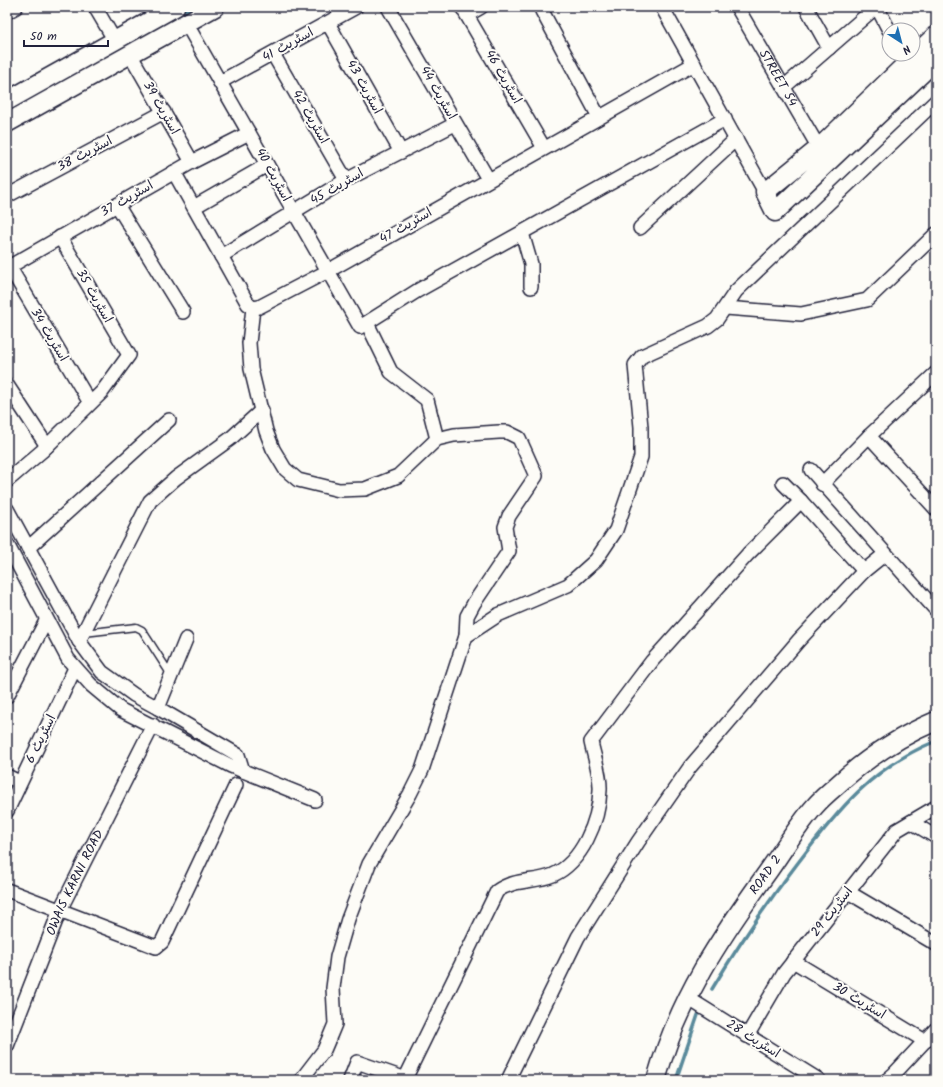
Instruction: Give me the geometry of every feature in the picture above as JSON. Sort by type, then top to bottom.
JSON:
[{"type":"street","points":[[95,7],[115,40]]},
{"type":"street","points":[[7,101],[175,7]]},
{"type":"street","points":[[7,123],[215,7]]},
{"type":"street","name":"اسٹریٹ 41","points":[[220,82],[356,7]]},
{"type":"street","name":"اسٹریٹ 44","points":[[388,7],[488,179]]},
{"type":"street","points":[[464,11],[481,7]]},
{"type":"street","points":[[662,7],[766,192],[775,212],[936,60]]},
{"type":"street","name":"STREET 54","points":[[737,7],[819,148]]},
{"type":"street","points":[[806,7],[829,48]]},
{"type":"street","points":[[784,88],[877,7],[885,22]]},
{"type":"street","name":"اسٹریٹ 46","points":[[464,11],[544,148]]},
{"type":"street","points":[[542,11],[599,117]]},
{"type":"street","name":"اسٹریٹ 43","points":[[328,22],[401,152]]},
{"type":"street","name":"اسٹریٹ 40","points":[[186,23],[293,212],[391,372],[427,400],[437,439]]},
{"type":"street","points":[[921,46],[936,35]]},
{"type":"street","name":"اسٹریٹ 39","points":[[130,54],[192,162]]},
{"type":"street","name":"اسٹریٹ 42","points":[[273,54],[346,180]]},
{"type":"street","points":[[766,192],[819,148],[901,62]]},
{"type":"street","name":"اسٹریٹ 47","points":[[253,308],[328,271],[488,179],[694,64]]},
{"type":"street","points":[[466,636],[498,615],[568,585],[596,560],[616,530],[641,456],[641,427],[635,365],[642,356],[708,326],[726,308],[736,292],[936,102]]},
{"type":"street","name":"اسٹریٹ 38","points":[[7,196],[164,112]]},
{"type":"street","points":[[363,325],[417,291],[725,119]]},
{"type":"street","name":"اسٹریٹ 45","points":[[221,256],[346,180],[455,124]]},
{"type":"street","name":"اسٹریٹ 37","points":[[8,267],[174,172],[249,133]]},
{"type":"street","points":[[640,228],[736,138]]},
{"type":"street","points":[[194,207],[267,164]]},
{"type":"street","points":[[174,172],[248,304],[253,308],[249,351],[251,370],[269,440],[285,469],[298,480],[339,490],[365,489],[390,480],[404,470],[437,439],[454,435],[507,432],[519,438],[536,476],[509,516],[505,527],[509,551],[467,616],[466,636],[422,770],[410,794],[369,864],[348,919],[337,956],[333,988],[335,1024],[324,1050],[301,1080]]},
{"type":"street","points":[[117,205],[182,312]]},
{"type":"street","points":[[522,233],[531,264],[531,287]]},
{"type":"street","points":[[726,308],[801,314],[867,300],[936,234]]},
{"type":"street","name":"اسٹریٹ 35","points":[[60,237],[129,355],[102,392],[90,403]]},
{"type":"street","name":"اسٹریٹ 34","points":[[8,267],[90,403]]},
{"type":"street","points":[[822,484],[936,373]]},
{"type":"street","points":[[7,385],[47,446]]},
{"type":"street","points":[[7,481],[47,446],[90,403]]},
{"type":"street","points":[[81,637],[150,501],[176,478],[230,439],[262,410]]},
{"type":"street","points":[[28,548],[169,420]]},
{"type":"street","points":[[870,436],[936,509]]},
{"type":"street","points":[[811,470],[936,610]]},
{"type":"street","points":[[782,483],[801,501],[864,571]]},
{"type":"street","points":[[350,1080],[357,1062],[407,1079],[497,891],[507,884],[552,875],[573,861],[586,842],[598,808],[600,789],[591,742],[652,661],[748,554],[801,501]]},
{"type":"street","points":[[7,510],[102,672],[134,695],[238,755],[243,770]]},
{"type":"street","points":[[7,544],[46,621],[68,659],[91,685],[121,710],[243,770],[315,800]]},
{"type":"street","points":[[508,1080],[578,937],[638,842],[690,767],[799,640],[864,571],[885,554]]},
{"type":"street","points":[[7,696],[46,621]]},
{"type":"street","points":[[158,708],[186,639]]},
{"type":"street","name":"اسٹریٹ 6","points":[[7,811],[19,782],[75,668]]},
{"type":"street","name":"ROAD 2","points":[[656,1080],[663,1057],[686,997],[711,954],[815,805],[848,775],[876,753],[909,733],[936,721]]},
{"type":"street","name":"OWAIS KARNI ROAD","points":[[7,1046],[60,910],[153,725]]},
{"type":"street","points":[[7,776],[19,782]]},
{"type":"street","points":[[7,890],[156,947],[162,942],[236,785]]},
{"type":"street","name":"اسٹریٹ 29","points":[[747,1036],[784,973],[897,830],[936,807]]},
{"type":"street","points":[[911,822],[936,837]]},
{"type":"street","points":[[848,892],[936,944]]},
{"type":"street","name":"اسٹریٹ 30","points":[[793,961],[925,1041]]},
{"type":"street","name":"اسٹریٹ 28","points":[[686,997],[819,1080]]},
{"type":"street","points":[[887,1080],[936,1029]]},
{"type":"lane","points":[[81,637],[136,627],[142,630],[171,675]]},
{"type":"waterway","points":[[179,14],[190,7]]},
{"type":"waterway","points":[[712,989],[774,894],[812,844],[842,808],[875,777],[893,764],[936,741]]},
{"type":"waterway","points":[[676,1080],[698,1015]]}]
